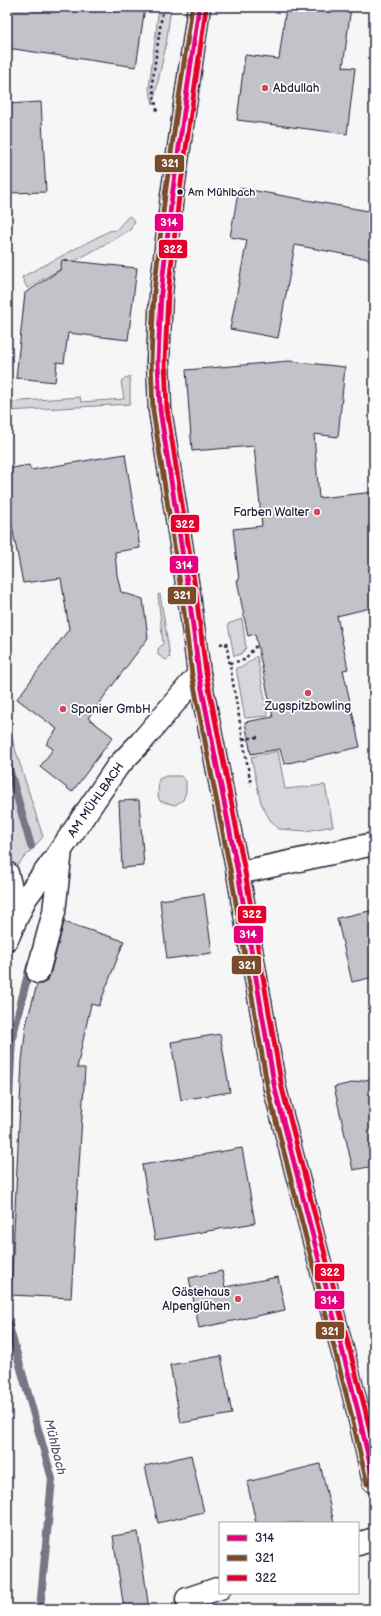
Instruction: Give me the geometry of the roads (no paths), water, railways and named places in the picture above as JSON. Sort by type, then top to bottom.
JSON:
[{"type":"main road","points":[[199,7],[172,196],[160,293],[158,361],[160,410],[189,595],[199,674],[238,873],[275,1089],[358,1411],[374,1482]]},
{"type":"main road","name":"AM MÜHLBACH","points":[[7,939],[21,907],[117,767],[141,742],[199,674]]},
{"type":"main road","points":[[238,873],[374,844]]},
{"type":"main road","points":[[38,972],[54,912],[58,853]]},
{"type":"main road","points":[[7,873],[21,907]]},
{"type":"main road","points":[[359,1544],[374,1539]]},
{"type":"main road","points":[[187,1599],[219,1588]]},
{"type":"waterway","name":"Mühlbach","points":[[7,761],[31,846]]},
{"type":"waterway","name":"Mühlbach","points":[[7,1135],[12,1039],[30,966]]},
{"type":"waterway","name":"Mühlbach","points":[[7,1319],[52,1479],[40,1609]]},
{"type":"place","name":"Abdullah","points":[[265,88]]},
{"type":"place","name":"Am Mühlbach","points":[[180,192]]},
{"type":"place","name":"Farben Walter","points":[[317,512]]},
{"type":"place","name":"Zugspitzbowling","points":[[308,693]]},
{"type":"place","name":"Spanier GmbH","points":[[63,709]]},
{"type":"place","name":"Gästehaus Alpenglühen","points":[[238,1299]]}]
